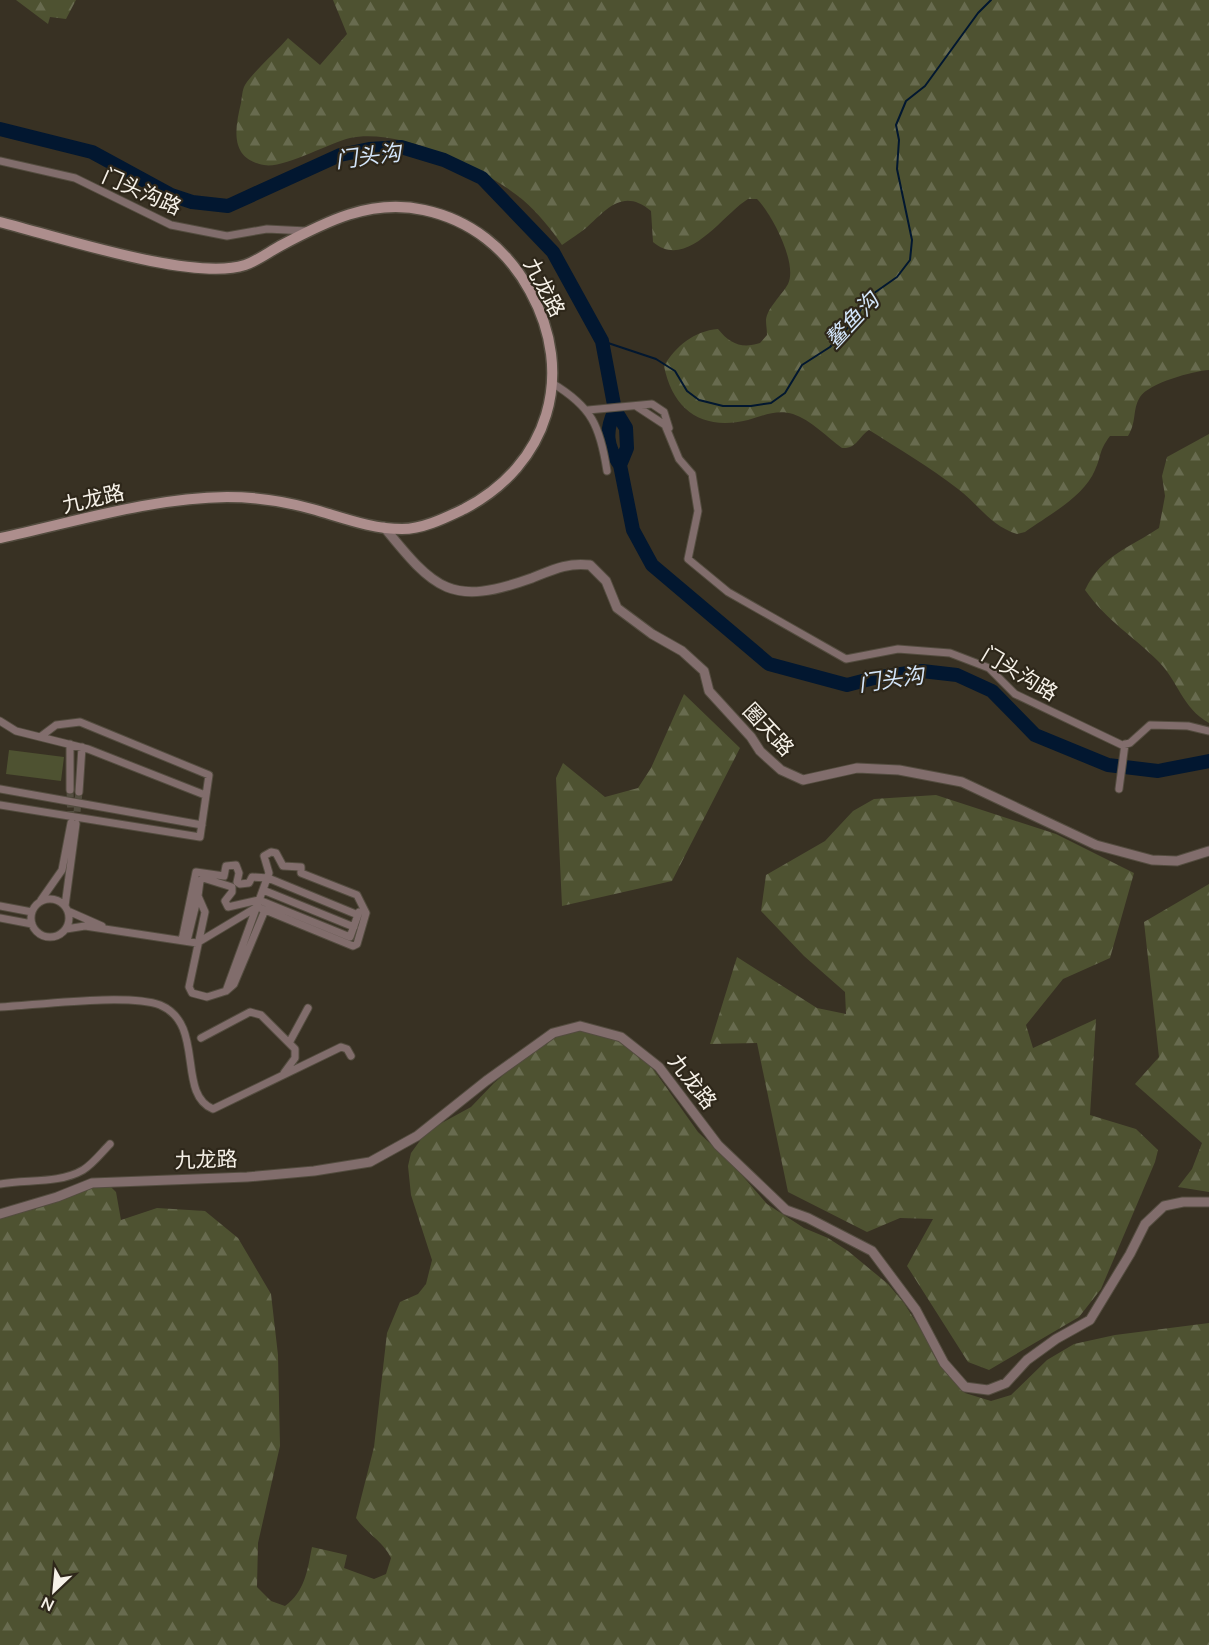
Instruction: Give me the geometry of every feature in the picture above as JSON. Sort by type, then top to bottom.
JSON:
[{"type":"main road","name":"九龙路","points":[[0,222],[132,256],[198,268],[244,266],[347,213],[385,207],[423,210],[468,224],[501,249],[528,287],[544,319],[553,353],[552,382],[543,424],[527,456],[501,485],[482,500],[421,526],[401,529],[365,525],[271,499],[227,497],[162,502],[0,538]]},
{"type":"street","name":"门头沟路","points":[[0,161],[75,178],[171,225],[227,236],[267,229],[309,231]]},
{"type":"street","points":[[552,382],[589,410],[601,435],[607,471]]},
{"type":"street","points":[[589,410],[652,404],[660,406],[668,418],[669,432]]},
{"type":"street","points":[[636,406],[658,420],[669,432]]},
{"type":"street","name":"门头沟路","points":[[669,432],[679,459],[692,474],[695,483],[698,511],[687,559],[728,592],[846,659],[898,649],[950,653],[989,668],[1015,694],[1125,744]]},
{"type":"street","name":"圈天路","points":[[384,527],[412,562],[445,587],[460,593],[479,593],[518,583],[572,563],[590,565],[606,581],[617,608],[652,634],[682,651],[704,671],[709,691],[751,737],[760,751],[781,770],[803,780],[857,768],[899,770],[962,782],[1031,812],[1096,845],[1152,860],[1177,861],[1209,851]]},
{"type":"street","points":[[0,721],[16,731],[82,747],[205,795]]},
{"type":"street","points":[[0,805],[200,837],[209,775],[80,722],[56,725],[40,736]]},
{"type":"street","points":[[1119,789],[1125,744],[1150,725],[1188,726],[1209,731]]},
{"type":"street","points":[[70,744],[70,790]]},
{"type":"street","points":[[79,792],[82,747]]},
{"type":"street","points":[[0,789],[202,825]]},
{"type":"street","points":[[66,929],[73,824],[62,870],[32,912],[32,924],[38,933],[50,937],[66,929],[85,927],[197,943],[260,906]]},
{"type":"street","points":[[198,896],[205,912],[189,987],[192,993],[207,997],[226,991],[260,906],[269,873],[264,856],[271,852],[276,854],[283,866],[301,867],[302,873],[357,895],[366,913],[354,939]]},
{"type":"street","points":[[185,940],[196,872],[224,876],[226,866],[236,865],[239,873],[237,882],[240,884],[249,883],[252,877],[268,878],[358,915]]},
{"type":"street","points":[[185,940],[200,881],[203,878],[232,887],[232,892],[225,901],[228,907],[260,906],[353,946],[354,927],[362,904]]},
{"type":"street","points":[[263,890],[354,927]]},
{"type":"street","points":[[39,903],[54,899],[67,908],[111,929]]},
{"type":"street","points":[[0,906],[32,912]]},
{"type":"street","points":[[0,918],[32,924]]},
{"type":"street","points":[[0,1007],[139,999],[162,1006],[180,1022],[188,1040],[196,1092],[203,1105],[213,1109],[341,1047],[347,1049],[351,1056]]},
{"type":"street","points":[[289,1043],[308,1008]]},
{"type":"street","points":[[201,1038],[250,1012],[261,1015],[295,1049],[296,1058],[282,1076]]},
{"type":"street","name":"九龙路","points":[[0,1214],[57,1197],[92,1183],[314,1172],[370,1162],[417,1137],[486,1081],[553,1033],[580,1026],[621,1037],[653,1061],[717,1145],[786,1210],[808,1218],[872,1251],[916,1310],[944,1363],[965,1387],[988,1390],[1006,1383],[1027,1360],[1056,1339],[1090,1320],[1130,1254],[1145,1224],[1164,1206],[1183,1202],[1209,1202]]},
{"type":"street","points":[[0,1184],[22,1180],[54,1179],[83,1170],[110,1144]]},
{"type":"green space","points":[[16,0],[76,0],[66,19],[50,17],[48,24]]},
{"type":"green space","points":[[333,0],[1209,0],[1209,370],[1172,379],[1145,392],[1136,407],[1133,426],[1128,436],[1110,436],[1090,480],[1083,489],[1025,532],[1017,534],[992,520],[936,473],[869,430],[851,447],[842,448],[819,429],[793,414],[781,412],[732,423],[704,420],[683,406],[668,382],[664,366],[686,341],[709,330],[718,329],[732,342],[742,345],[760,343],[767,335],[767,315],[788,284],[790,275],[787,252],[782,240],[770,216],[757,199],[748,199],[704,237],[679,250],[666,249],[653,242],[651,211],[632,201],[623,201],[608,208],[562,245],[534,210],[507,188],[465,164],[417,145],[370,136],[350,138],[282,163],[264,165],[253,162],[240,149],[236,132],[245,85],[288,38],[320,65],[347,34]]},
{"type":"green space","points":[[1209,434],[1209,723],[1192,710],[1159,662],[1111,620],[1085,590],[1108,560],[1159,528],[1165,496],[1162,476],[1167,457]]},
{"type":"green space","points":[[684,694],[740,748],[672,881],[562,906],[556,778],[563,763],[605,797],[638,788],[651,768]]},
{"type":"green space","points":[[9,750],[64,757],[61,781],[6,774]]},
{"type":"green space","points":[[936,795],[1056,834],[1134,873],[1110,958],[1063,979],[1026,1025],[1033,1048],[1096,1019],[1090,1115],[1136,1129],[1158,1150],[1155,1162],[1101,1289],[1079,1317],[989,1370],[968,1362],[907,1266],[933,1219],[900,1218],[867,1232],[788,1192],[757,1043],[710,1044],[737,957],[817,1008],[846,1014],[845,992],[804,956],[761,911],[766,875],[825,841],[853,811],[874,799]]},
{"type":"green space","points":[[1209,884],[1209,1192],[1178,1187],[1192,1169],[1202,1143],[1135,1084],[1159,1057],[1144,922]]},
{"type":"green space","points":[[571,1027],[611,1032],[644,1056],[698,1132],[734,1166],[767,1204],[804,1228],[828,1238],[848,1251],[888,1284],[904,1303],[949,1374],[965,1393],[991,1401],[1011,1395],[1047,1360],[1074,1344],[1115,1335],[1209,1323],[1209,1645],[0,1645],[0,1217],[105,1181],[116,1192],[121,1220],[157,1208],[205,1211],[238,1238],[271,1294],[278,1355],[280,1446],[258,1543],[257,1587],[271,1601],[285,1606],[301,1587],[307,1573],[312,1547],[347,1555],[344,1568],[374,1579],[386,1574],[391,1558],[384,1547],[356,1518],[374,1447],[387,1333],[400,1302],[418,1294],[426,1284],[432,1260],[411,1195],[408,1166],[411,1153],[427,1131],[471,1107],[494,1083],[543,1041]]},
{"type":"waterway","name":"鳌鱼沟","points":[[602,341],[656,359],[675,371],[687,391],[699,400],[723,406],[751,406],[771,403],[785,393],[802,365],[830,347],[855,320],[867,298],[897,277],[910,260],[912,240],[897,169],[899,140],[896,125],[906,101],[925,86],[978,13],[991,0]]},
{"type":"waterway","name":"门头沟","points":[[0,129],[92,152],[171,195],[192,202],[228,206],[340,155],[369,149],[401,147],[444,160],[482,178],[553,252],[602,341],[615,410],[626,428],[627,448],[620,465],[633,530],[652,565],[769,664],[847,685],[874,678],[922,671],[957,675],[992,691],[1035,735],[1108,765],[1158,771],[1209,761]]},
{"type":"waterway","name":"门头沟","points":[[615,410],[608,438],[620,465]]},
{"type":"tunnel","points":[[70,790],[71,821]]},
{"type":"tunnel","points":[[76,822],[79,792]]}]
